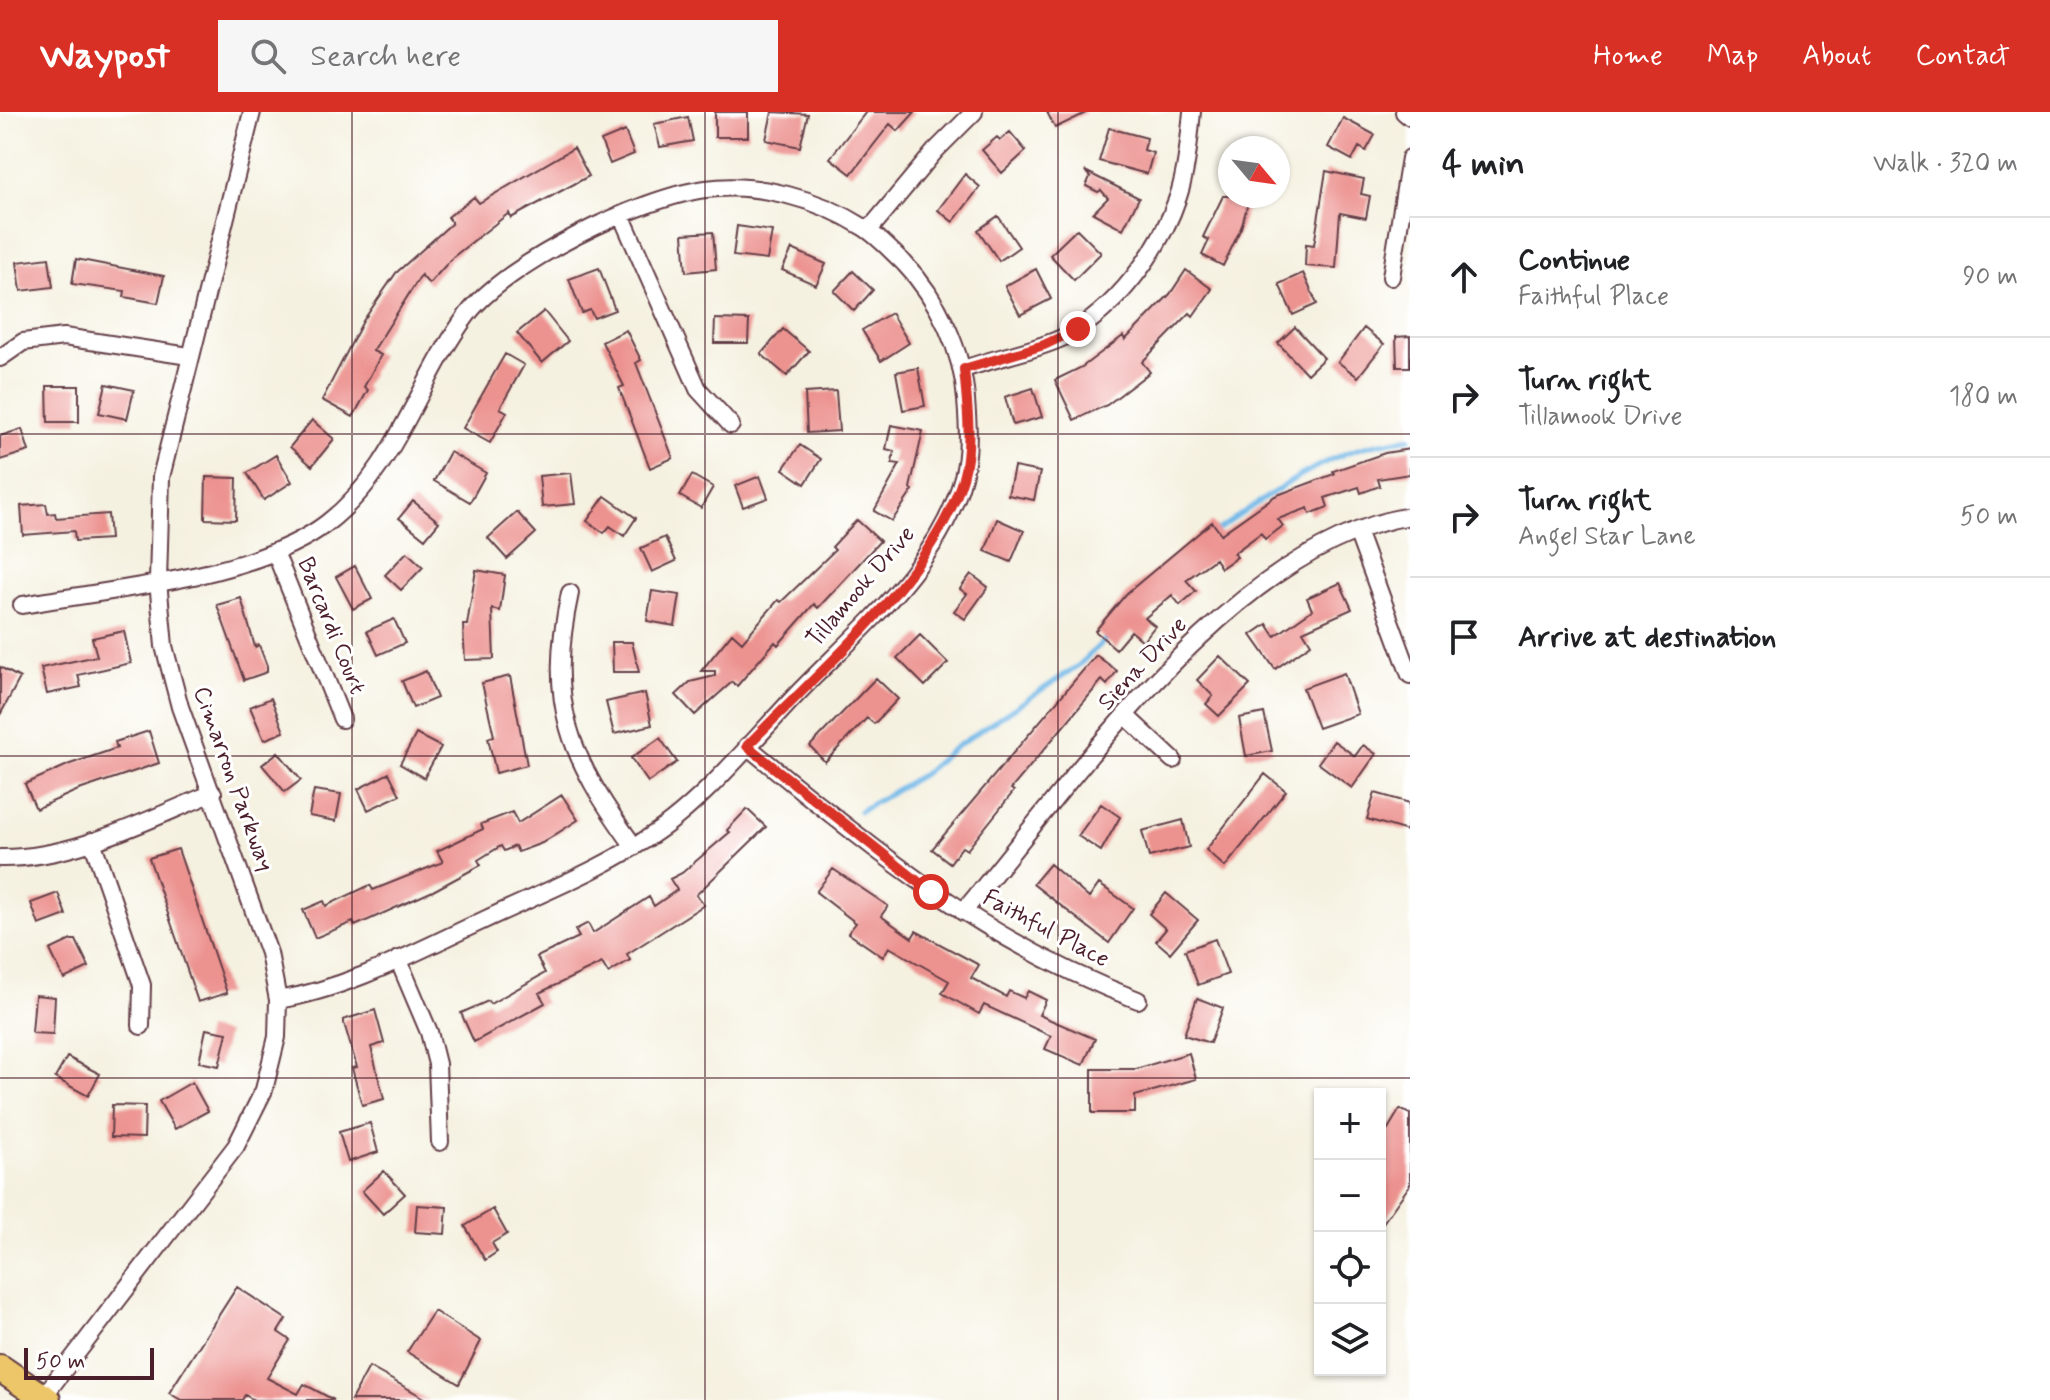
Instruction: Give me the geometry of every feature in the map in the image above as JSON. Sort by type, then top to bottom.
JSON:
[{"type":"main road","points":[[0,1368],[45,1399]]},
{"type":"street","name":"Cimarron Parkway","points":[[45,1399],[236,1146],[264,1090],[277,1037],[278,1000],[269,953],[180,707],[164,646],[158,581],[161,477],[252,112]]},
{"type":"street","points":[[869,230],[935,151],[974,112]]},
{"type":"street","points":[[964,369],[1062,337],[1094,316],[1124,286],[1150,253],[1178,196],[1192,112]]},
{"type":"street","points":[[1404,112],[1410,117]]},
{"type":"street","points":[[1391,277],[1410,158]]},
{"type":"street","name":"Tillamook Drive","points":[[22,605],[158,581],[275,552],[328,522],[362,491],[388,458],[468,313],[497,284],[530,261],[659,199],[705,189],[746,187],[817,205],[869,230],[910,270],[938,312],[964,369],[968,432],[963,476],[943,528],[894,594],[674,819],[603,865],[398,959],[312,994],[278,1000]]},
{"type":"street","points":[[622,217],[698,389],[731,425]]},
{"type":"street","points":[[0,358],[23,342],[64,337],[189,356]]},
{"type":"street","name":"Siena Drive","points":[[963,912],[1126,716],[1225,612],[1263,582],[1310,553],[1357,531],[1410,516]]},
{"type":"street","points":[[1357,531],[1410,675]]},
{"type":"street","name":"Barcardi Court","points":[[275,552],[342,719]]},
{"type":"street","points":[[570,593],[560,650],[562,710],[592,783],[633,845]]},
{"type":"street","points":[[1126,716],[1173,760]]},
{"type":"street","name":"Faithful Place","points":[[747,746],[899,870],[997,935],[1041,958],[1138,1000]]},
{"type":"street","points":[[0,858],[31,858],[92,841],[213,793]]},
{"type":"street","points":[[92,841],[142,985],[141,1026]]},
{"type":"street","points":[[398,959],[429,1032],[437,1064],[440,1142]]},
{"type":"building","points":[[715,112],[748,112],[748,137],[715,137]]},
{"type":"building","points":[[772,112],[808,114],[800,147],[766,140]]},
{"type":"building","points":[[866,112],[915,112],[898,131],[890,124],[851,174],[830,158]]},
{"type":"building","points":[[1047,112],[1088,112],[1055,128]]},
{"type":"building","points":[[688,117],[693,141],[660,147],[654,124]]},
{"type":"building","points":[[1343,118],[1375,135],[1366,151],[1359,147],[1352,160],[1328,147]]},
{"type":"building","points":[[1109,128],[1147,138],[1144,150],[1153,153],[1147,174],[1099,161]]},
{"type":"building","points":[[625,131],[634,154],[610,164],[601,141]]},
{"type":"building","points":[[1010,132],[1026,151],[1002,173],[982,150],[997,137],[1000,140]]},
{"type":"building","points":[[574,148],[589,176],[511,218],[509,213],[453,257],[429,284],[421,275],[373,351],[381,355],[364,387],[368,390],[353,417],[322,400],[363,321],[396,273],[452,223],[448,217],[474,197],[479,203]]},
{"type":"building","points":[[1085,171],[1139,198],[1123,229],[1093,213],[1108,198],[1101,190],[1098,192],[1086,186],[1090,177]]},
{"type":"building","points":[[1326,171],[1364,179],[1361,194],[1370,196],[1366,218],[1340,213],[1336,268],[1305,266],[1306,244],[1314,245]]},
{"type":"building","points":[[965,174],[980,187],[953,222],[938,210]]},
{"type":"building","points":[[1218,206],[1247,208],[1223,266],[1202,255],[1209,240],[1203,237]]},
{"type":"building","points":[[998,216],[1019,247],[999,261],[978,230]]},
{"type":"building","points":[[737,226],[772,231],[767,260],[733,256]]},
{"type":"building","points":[[1077,229],[1101,253],[1074,280],[1050,255]]},
{"type":"building","points":[[713,232],[716,269],[686,272],[683,234]]},
{"type":"building","points":[[792,249],[826,264],[816,285],[782,270]]},
{"type":"building","points":[[49,258],[53,287],[21,291],[17,262]]},
{"type":"building","points":[[76,259],[164,276],[158,303],[124,297],[125,291],[72,284]]},
{"type":"building","points":[[599,268],[615,310],[594,318],[590,310],[582,313],[569,279]]},
{"type":"building","points":[[1036,269],[1051,299],[1020,315],[1005,286]]},
{"type":"building","points":[[1186,270],[1212,289],[1193,316],[1190,313],[1142,362],[1150,372],[1107,405],[1074,420],[1055,380],[1082,367],[1123,336],[1125,340],[1170,294]]},
{"type":"building","points":[[853,271],[873,290],[854,311],[834,291]]},
{"type":"building","points":[[1303,273],[1317,304],[1293,315],[1279,284]]},
{"type":"building","points":[[544,311],[568,341],[542,363],[517,333]]},
{"type":"building","points":[[891,313],[909,343],[881,361],[862,330]]},
{"type":"building","points":[[715,319],[749,320],[748,343],[714,343]]},
{"type":"building","points":[[1295,327],[1324,358],[1307,374],[1278,343]]},
{"type":"building","points":[[1364,328],[1384,344],[1358,377],[1338,362]]},
{"type":"building","points":[[783,329],[809,351],[787,376],[761,354]]},
{"type":"building","points":[[626,330],[641,360],[636,363],[673,458],[650,468],[619,388],[624,386],[602,342]]},
{"type":"building","points":[[1410,336],[1410,367],[1397,367],[1396,337]]},
{"type":"building","points":[[505,354],[524,365],[500,408],[507,412],[490,443],[463,428]]},
{"type":"building","points":[[918,368],[925,406],[903,410],[896,372]]},
{"type":"building","points":[[106,384],[134,390],[127,419],[99,413]]},
{"type":"building","points":[[47,386],[79,386],[79,422],[48,422]]},
{"type":"building","points":[[1033,388],[1042,417],[1013,425],[1005,397]]},
{"type":"building","points":[[836,391],[839,431],[807,433],[805,393]]},
{"type":"building","points":[[312,420],[334,439],[312,466],[290,447]]},
{"type":"building","points":[[891,425],[923,431],[910,488],[913,490],[892,521],[874,511],[900,464],[892,463],[894,451],[886,449]]},
{"type":"building","points":[[22,429],[29,451],[0,460],[0,436]]},
{"type":"building","points":[[800,445],[821,459],[805,484],[783,469]]},
{"type":"building","points":[[1410,449],[1410,474],[1378,479],[1380,486],[1361,493],[1359,487],[1325,498],[1328,507],[1310,514],[1308,508],[1278,519],[1283,526],[1265,539],[1261,533],[1234,553],[1237,557],[1221,568],[1215,559],[1186,580],[1196,591],[1180,605],[1172,595],[1145,618],[1155,626],[1143,641],[1131,631],[1116,649],[1095,631],[1127,593],[1212,522],[1221,534],[1275,496],[1334,474],[1333,471],[1385,453]]},
{"type":"building","points":[[450,452],[486,473],[470,502],[434,481]]},
{"type":"building","points":[[276,455],[292,482],[264,500],[247,473]]},
{"type":"building","points":[[1014,467],[1040,472],[1034,500],[1008,495]]},
{"type":"building","points":[[571,473],[575,504],[542,507],[539,476]]},
{"type":"building","points":[[692,475],[713,487],[701,508],[680,496]]},
{"type":"building","points":[[760,476],[768,498],[743,507],[735,486]]},
{"type":"building","points":[[206,477],[237,478],[236,520],[205,519]]},
{"type":"building","points":[[605,496],[636,518],[624,536],[610,526],[604,533],[587,521]]},
{"type":"building","points":[[413,501],[439,522],[425,539],[399,518]]},
{"type":"building","points":[[46,504],[48,514],[55,513],[56,518],[108,514],[110,539],[75,541],[74,531],[23,535],[21,506]]},
{"type":"building","points":[[517,512],[536,533],[507,559],[488,538]]},
{"type":"building","points":[[997,519],[1024,531],[1011,562],[985,551]]},
{"type":"building","points":[[857,520],[880,541],[818,608],[814,604],[778,645],[775,642],[737,686],[732,682],[695,715],[676,695],[690,682],[715,676],[715,671],[701,671],[732,633],[742,642],[778,600],[781,602],[835,550],[832,547]]},
{"type":"building","points":[[665,537],[676,561],[652,572],[641,548]]},
{"type":"building","points":[[407,552],[423,567],[401,590],[385,575]]},
{"type":"building","points":[[355,566],[372,599],[353,609],[336,577]]},
{"type":"building","points":[[476,570],[505,575],[500,611],[492,609],[494,659],[465,660],[463,625],[467,625]]},
{"type":"building","points":[[971,574],[988,587],[965,619],[954,611],[967,594],[960,589]]},
{"type":"building","points":[[1340,583],[1352,609],[1303,631],[1311,644],[1275,669],[1251,635],[1267,624],[1275,636],[1312,610],[1307,598]]},
{"type":"building","points":[[652,591],[680,595],[675,626],[647,621]]},
{"type":"building","points":[[241,598],[255,647],[259,645],[267,666],[267,672],[244,680],[217,605]]},
{"type":"building","points":[[394,619],[405,643],[378,655],[367,631]]},
{"type":"building","points":[[124,631],[131,663],[78,675],[81,687],[47,694],[41,668],[97,656],[92,638]]},
{"type":"building","points":[[920,635],[948,663],[925,686],[897,658]]},
{"type":"building","points":[[612,642],[632,642],[639,672],[613,672]]},
{"type":"building","points":[[1096,655],[1117,671],[1107,685],[1102,680],[1011,789],[1014,791],[967,850],[962,847],[950,863],[932,849]]},
{"type":"building","points":[[1220,656],[1250,685],[1219,716],[1206,704],[1213,696],[1197,680]]},
{"type":"building","points":[[0,667],[20,678],[0,715]]},
{"type":"building","points":[[426,671],[437,698],[413,708],[402,681]]},
{"type":"building","points":[[1344,673],[1358,714],[1318,728],[1303,688]]},
{"type":"building","points":[[510,676],[527,765],[496,773],[488,738],[494,736],[482,683]]},
{"type":"building","points":[[876,678],[898,699],[874,724],[867,718],[825,762],[810,746]]},
{"type":"building","points":[[645,693],[652,725],[614,734],[606,702]]},
{"type":"building","points":[[271,698],[284,732],[264,740],[250,707]]},
{"type":"building","points":[[1264,713],[1272,751],[1246,756],[1239,718]]},
{"type":"building","points":[[149,731],[159,763],[76,791],[36,809],[25,784],[117,748],[115,742]]},
{"type":"building","points":[[416,734],[441,747],[424,778],[400,764]]},
{"type":"building","points":[[660,738],[677,762],[648,782],[631,758]]},
{"type":"building","points":[[1334,741],[1355,756],[1363,745],[1376,754],[1352,788],[1318,763]]},
{"type":"building","points":[[278,752],[301,780],[285,792],[262,765]]},
{"type":"building","points":[[389,773],[400,795],[368,810],[358,789]]},
{"type":"building","points":[[1265,774],[1286,791],[1225,867],[1206,850]]},
{"type":"building","points":[[314,790],[341,794],[336,821],[309,816]]},
{"type":"building","points":[[1375,793],[1410,803],[1407,831],[1367,819]]},
{"type":"building","points":[[562,795],[578,820],[542,843],[518,852],[515,846],[504,851],[501,846],[478,860],[481,865],[433,891],[355,926],[353,922],[315,938],[303,910],[324,901],[326,906],[370,885],[373,890],[443,862],[437,851],[483,829],[481,824],[512,812],[518,823]]},
{"type":"building","points":[[1101,804],[1120,817],[1101,851],[1078,836]]},
{"type":"building","points":[[747,809],[766,827],[696,895],[704,905],[627,954],[630,960],[608,973],[602,963],[539,993],[545,1003],[474,1042],[461,1013],[488,1001],[490,1004],[545,973],[537,957],[579,937],[575,930],[588,923],[593,933],[649,897],[654,906],[677,890],[670,879],[682,873],[730,832],[727,830]]},
{"type":"building","points":[[1183,820],[1189,847],[1149,857],[1142,831]]},
{"type":"building","points":[[178,849],[227,993],[198,1002],[149,858]]},
{"type":"building","points":[[1050,864],[1089,898],[1099,884],[1133,908],[1109,943],[1033,884]]},
{"type":"building","points":[[833,869],[888,906],[881,916],[912,938],[916,931],[979,965],[971,978],[1006,997],[1009,991],[1024,998],[1028,991],[1046,1000],[1039,1015],[1095,1039],[1083,1065],[1045,1049],[1051,1036],[984,1005],[979,1014],[942,993],[949,981],[889,947],[883,957],[848,933],[856,923],[816,892]]},
{"type":"building","points":[[58,893],[66,915],[39,925],[31,903]]},
{"type":"building","points":[[1166,893],[1198,920],[1170,953],[1156,941],[1166,929],[1149,914]]},
{"type":"building","points":[[1215,939],[1228,974],[1198,985],[1185,950]]},
{"type":"building","points":[[76,940],[89,967],[64,979],[50,950]]},
{"type":"building","points":[[35,995],[55,997],[53,1034],[32,1033]]},
{"type":"building","points":[[1197,998],[1223,1008],[1210,1043],[1184,1035]]},
{"type":"building","points":[[375,1010],[384,1043],[371,1047],[384,1099],[362,1105],[352,1068],[357,1067],[343,1020]]},
{"type":"building","points":[[206,1029],[227,1033],[219,1066],[199,1062]]},
{"type":"building","points":[[1189,1053],[1196,1079],[1135,1096],[1135,1113],[1092,1113],[1092,1069],[1136,1069]]},
{"type":"building","points":[[67,1057],[100,1074],[88,1096],[55,1078]]},
{"type":"building","points":[[192,1082],[208,1111],[175,1129],[159,1101]]},
{"type":"building","points":[[112,1105],[145,1106],[144,1138],[111,1137]]},
{"type":"building","points":[[1400,1109],[1410,1114],[1410,1185],[1386,1219],[1386,1160],[1386,1132]]},
{"type":"building","points":[[370,1123],[378,1152],[348,1162],[339,1132]]},
{"type":"building","points":[[384,1171],[405,1194],[383,1214],[362,1191]]},
{"type":"building","points":[[417,1205],[447,1207],[445,1234],[415,1232]]},
{"type":"building","points":[[493,1209],[507,1234],[492,1243],[497,1252],[485,1260],[465,1226]]},
{"type":"building","points":[[237,1287],[286,1319],[278,1332],[290,1340],[267,1378],[298,1394],[304,1384],[334,1400],[254,1400],[245,1395],[242,1400],[181,1400],[169,1393]]},
{"type":"building","points":[[434,1311],[481,1341],[459,1384],[407,1352]]},
{"type":"building","points":[[369,1367],[428,1400],[351,1400]]},
{"type":"waterway","points":[[1213,533],[1284,485],[1322,464],[1367,446],[1410,438]]},
{"type":"waterway","points":[[860,811],[923,774],[954,748],[1079,665],[1110,635]]},
{"type":"route","points":[[931,892],[899,870],[747,746],[894,594],[919,565],[943,528],[963,476],[968,432],[964,369],[1044,345],[1078,329]]}]
